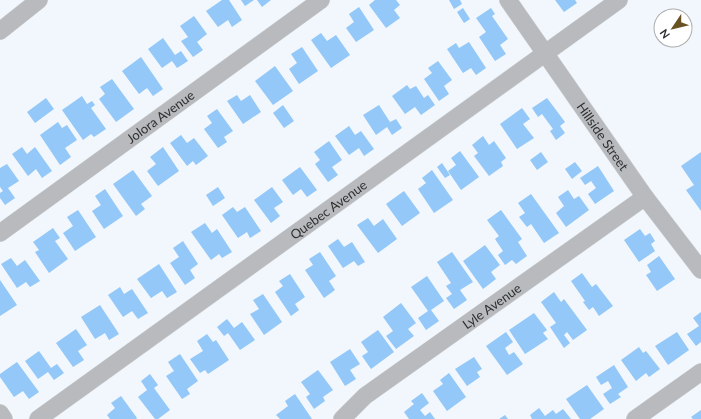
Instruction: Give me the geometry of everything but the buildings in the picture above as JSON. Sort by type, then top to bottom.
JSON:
[{"type":"street","points":[[0,31],[39,0]]},
{"type":"street","name":"Jolora Avenue","points":[[0,233],[321,0]]},
{"type":"street","name":"Hillside Street","points":[[508,0],[645,197],[701,270]]},
{"type":"street","name":"Quebec Avenue","points":[[38,419],[619,0]]},
{"type":"street","name":"Lyle Avenue","points":[[342,419],[365,396],[645,197]]},
{"type":"street","points":[[635,419],[701,372]]},
{"type":"street","points":[[0,413],[4,419]]}]
